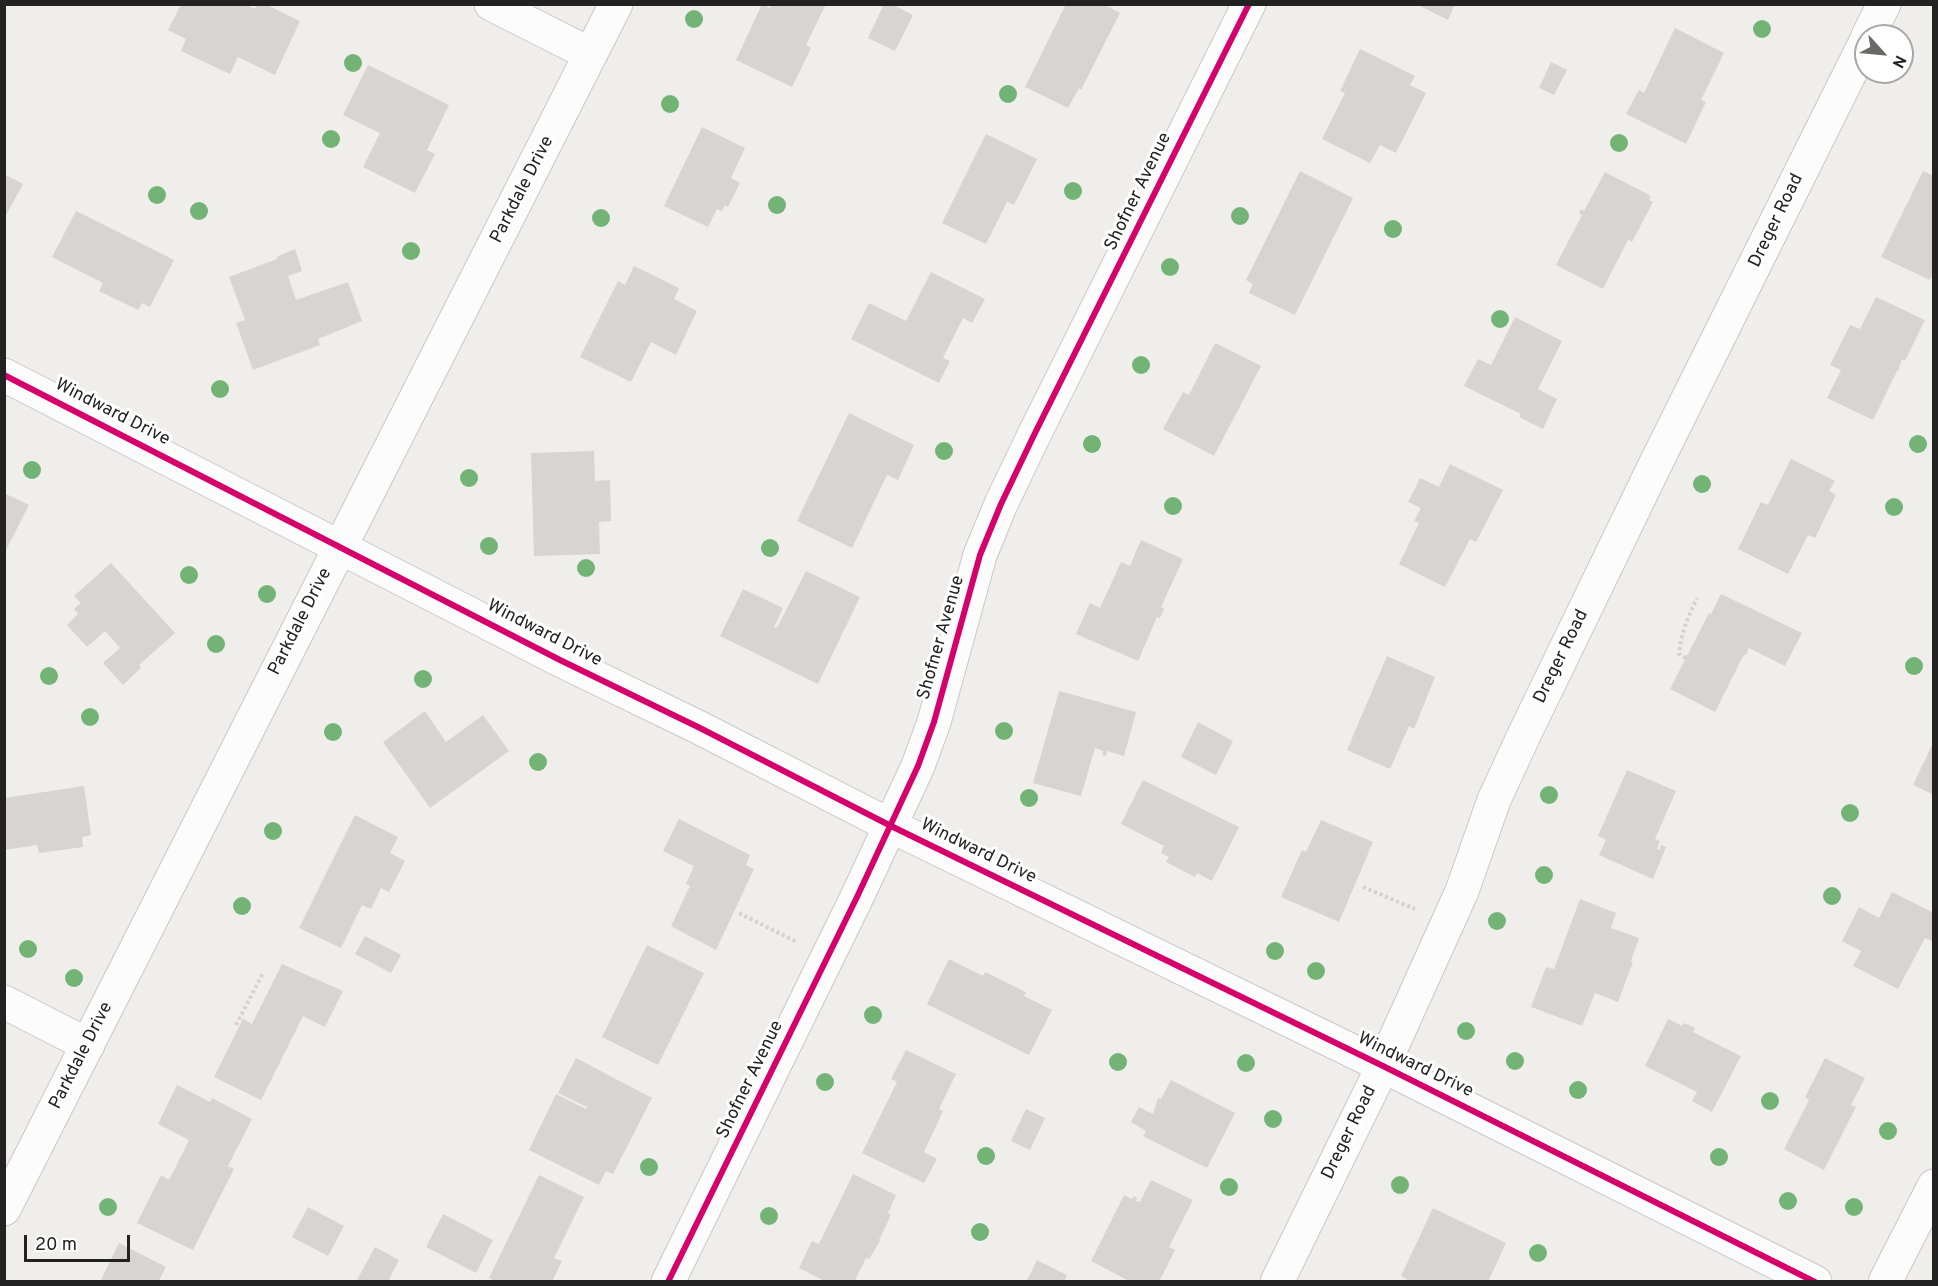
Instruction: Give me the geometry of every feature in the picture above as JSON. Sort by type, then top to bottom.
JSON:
[{"type":"street","points":[[491,4],[590,54]]},
{"type":"street","name":"Parkdale Drive","points":[[4,1209],[616,4]]},
{"type":"street","name":"Shofner Avenue","points":[[668,1281],[891,826],[918,766],[934,722],[980,555],[1001,504],[1249,4]]},
{"type":"street","points":[[1874,24],[1884,4]]},
{"type":"street","name":"Dreger Road","points":[[1277,1281],[1383,1066],[1462,891],[1494,800],[1525,734],[1655,465],[1854,65]]},
{"type":"street","name":"Windward Drive","points":[[4,375],[560,660],[700,728],[891,826],[1383,1066],[1815,1281]]},
{"type":"street","points":[[4,1002],[88,1045]]},
{"type":"street","points":[[1885,1281],[1934,1186]]},
{"type":"path","points":[[1686,658],[1678,654],[1687,620],[1698,598]]},
{"type":"path","points":[[1363,887],[1416,910]]},
{"type":"path","points":[[739,913],[807,947]]},
{"type":"path","points":[[236,1025],[263,973]]},
{"type":"building","points":[[181,4],[245,4],[255,9],[257,4],[265,4],[300,21],[275,75],[238,57],[230,74],[181,51],[186,39],[168,30]]},
{"type":"building","points":[[762,4],[770,8],[772,4],[826,4],[806,45],[811,48],[792,87],[736,60]]},
{"type":"building","points":[[884,4],[891,4],[913,15],[895,51],[868,38]]},
{"type":"building","points":[[1066,4],[1103,4],[1120,13],[1081,90],[1079,88],[1068,108],[1025,87]]},
{"type":"building","points":[[1416,4],[1455,4],[1448,20]]},
{"type":"building","points":[[1675,28],[1724,53],[1701,100],[1706,102],[1686,144],[1626,114],[1639,90],[1644,93]]},
{"type":"building","points":[[1360,49],[1415,76],[1410,85],[1426,93],[1396,153],[1380,145],[1370,163],[1322,139],[1345,93],[1340,91]]},
{"type":"building","points":[[1551,62],[1567,70],[1554,95],[1539,88]]},
{"type":"building","points":[[368,65],[449,105],[427,150],[435,154],[415,193],[363,167],[380,133],[343,115]]},
{"type":"building","points":[[702,127],[745,148],[731,178],[740,183],[728,207],[725,205],[722,211],[717,209],[708,227],[664,206]]},
{"type":"building","points":[[986,134],[1037,159],[1014,205],[1007,202],[986,244],[942,223]]},
{"type":"building","points":[[1300,171],[1353,198],[1295,315],[1249,293],[1253,284],[1246,280]]},
{"type":"building","points":[[1923,171],[1934,176],[1934,273],[1930,280],[1881,257]]},
{"type":"building","points":[[1605,172],[1651,196],[1649,200],[1653,202],[1632,242],[1628,240],[1603,289],[1556,265],[1582,215],[1579,213],[1581,209],[1584,211]]},
{"type":"building","points":[[4,174],[23,184],[4,219]]},
{"type":"building","points":[[76,211],[174,260],[150,307],[142,303],[138,310],[99,291],[103,283],[52,257]]},
{"type":"building","points":[[295,249],[302,271],[288,276],[296,300],[348,282],[362,321],[318,339],[320,345],[253,370],[236,323],[245,320],[229,277],[277,259],[278,256]]},
{"type":"building","points":[[634,266],[679,288],[674,299],[697,311],[676,355],[651,342],[631,382],[580,357],[618,281],[625,285]]},
{"type":"building","points":[[931,272],[985,299],[972,323],[963,318],[943,358],[950,361],[939,383],[851,339],[869,303],[906,321]]},
{"type":"building","points":[[1876,297],[1925,320],[1905,361],[1902,359],[1873,420],[1827,398],[1841,370],[1830,365],[1850,325],[1860,329]]},
{"type":"building","points":[[1515,317],[1562,341],[1538,389],[1557,399],[1543,429],[1519,417],[1521,414],[1464,386],[1478,359],[1491,365]]},
{"type":"building","points":[[1215,343],[1261,366],[1214,456],[1163,429],[1183,392],[1189,395]]},
{"type":"building","points":[[849,413],[914,445],[898,480],[887,475],[852,548],[797,521]]},
{"type":"building","points":[[594,451],[595,481],[610,480],[611,521],[599,522],[600,554],[534,556],[531,453]]},
{"type":"building","points":[[1791,459],[1835,481],[1829,491],[1836,495],[1815,538],[1808,535],[1788,574],[1738,549],[1761,502],[1768,505]]},
{"type":"building","points":[[1450,464],[1503,490],[1476,542],[1470,539],[1445,587],[1399,564],[1419,523],[1414,521],[1421,508],[1408,502],[1420,478],[1439,487]]},
{"type":"building","points":[[4,493],[29,505],[4,554]]},
{"type":"building","points":[[1141,540],[1183,559],[1161,607],[1164,609],[1160,618],[1157,617],[1138,661],[1076,634],[1090,603],[1100,608],[1121,562],[1130,566]]},
{"type":"building","points":[[111,563],[175,633],[139,665],[141,668],[123,685],[103,663],[120,648],[105,631],[87,647],[67,625],[78,614],[74,609],[81,603],[74,596]]},
{"type":"building","points":[[806,571],[860,597],[818,684],[720,636],[743,589],[783,608],[774,627],[777,628]]},
{"type":"building","points":[[1721,594],[1802,633],[1785,666],[1749,648],[1715,712],[1670,689]]},
{"type":"building","points":[[1387,656],[1435,677],[1414,729],[1409,726],[1390,769],[1347,750]]},
{"type":"building","points":[[1059,691],[1136,712],[1124,756],[1107,751],[1106,756],[1102,755],[1103,751],[1095,748],[1081,796],[1033,783]]},
{"type":"building","points":[[425,711],[446,742],[483,715],[509,751],[430,808],[383,742]]},
{"type":"building","points":[[1198,722],[1233,741],[1216,775],[1181,757]]},
{"type":"building","points":[[1932,745],[1934,746],[1934,795],[1913,785]]},
{"type":"building","points":[[1627,770],[1676,791],[1655,839],[1660,841],[1657,849],[1660,850],[1661,845],[1666,847],[1653,879],[1599,855],[1606,840],[1598,836]]},
{"type":"building","points":[[1143,780],[1239,827],[1212,881],[1197,873],[1195,877],[1166,862],[1169,857],[1161,853],[1164,846],[1121,824]]},
{"type":"building","points":[[84,786],[91,835],[82,837],[83,847],[39,853],[37,845],[4,850],[4,798]]},
{"type":"building","points":[[355,815],[398,837],[390,853],[405,861],[389,892],[381,888],[371,909],[362,905],[341,948],[299,928]]},
{"type":"building","points":[[679,819],[750,855],[746,865],[754,869],[716,950],[671,926],[690,886],[686,884],[694,866],[663,851]]},
{"type":"building","points":[[1321,820],[1373,842],[1339,922],[1281,897],[1302,850],[1306,852]]},
{"type":"building","points":[[1892,892],[1934,913],[1934,942],[1925,938],[1898,989],[1853,966],[1861,951],[1842,941],[1859,907],[1879,918]]},
{"type":"building","points":[[1580,899],[1616,913],[1611,928],[1639,938],[1618,1002],[1595,993],[1582,1026],[1531,1007],[1546,967],[1554,969]]},
{"type":"building","points":[[365,936],[401,955],[391,973],[355,954]]},
{"type":"building","points":[[647,945],[704,973],[658,1065],[602,1037]]},
{"type":"building","points":[[949,959],[983,976],[985,972],[1026,992],[1024,996],[1052,1010],[1029,1055],[927,1004]]},
{"type":"building","points":[[282,964],[343,991],[325,1027],[303,1016],[261,1100],[214,1077],[243,1019],[252,1024]]},
{"type":"building","points":[[1668,1019],[1682,1026],[1684,1023],[1695,1028],[1693,1032],[1741,1056],[1712,1112],[1692,1101],[1697,1092],[1645,1066]]},
{"type":"building","points":[[906,1050],[956,1074],[939,1109],[943,1111],[924,1152],[937,1159],[924,1183],[862,1153],[897,1082],[891,1079]]},
{"type":"building","points":[[576,1058],[652,1098],[613,1174],[606,1171],[599,1185],[529,1150],[556,1094],[586,1109],[587,1107],[558,1093]]},
{"type":"building","points":[[1825,1058],[1865,1078],[1851,1105],[1856,1107],[1824,1170],[1784,1149],[1809,1100],[1805,1097]]},
{"type":"building","points":[[1171,1080],[1235,1113],[1207,1168],[1143,1136],[1146,1131],[1131,1122],[1139,1107],[1153,1114],[1158,1098],[1161,1099]]},
{"type":"building","points":[[177,1085],[210,1102],[212,1098],[252,1119],[228,1166],[234,1169],[193,1250],[137,1223],[161,1175],[169,1180],[189,1140],[158,1124]]},
{"type":"building","points":[[1026,1109],[1045,1118],[1030,1150],[1011,1141]]},
{"type":"building","points":[[853,1174],[896,1195],[888,1213],[891,1215],[880,1241],[869,1259],[866,1258],[854,1282],[827,1282],[799,1268],[812,1241],[819,1244]]},
{"type":"building","points":[[539,1175],[584,1197],[554,1258],[562,1261],[552,1282],[496,1282],[489,1278]]},
{"type":"building","points":[[1151,1180],[1193,1200],[1169,1247],[1175,1250],[1159,1282],[1131,1282],[1091,1261],[1124,1195],[1132,1199],[1134,1196],[1137,1198],[1136,1201],[1140,1202]]},
{"type":"building","points":[[308,1207],[344,1226],[328,1256],[292,1237]]},
{"type":"building","points":[[1433,1208],[1506,1243],[1488,1282],[1411,1282],[1401,1276]]},
{"type":"building","points":[[443,1214],[493,1240],[476,1273],[426,1247]]},
{"type":"building","points":[[119,1243],[166,1267],[158,1282],[100,1282]]},
{"type":"building","points":[[375,1247],[399,1260],[388,1282],[361,1282],[357,1280]]},
{"type":"building","points":[[1037,1260],[1067,1275],[1064,1282],[1026,1282]]},
{"type":"cycle path","points":[[668,1282],[857,897],[918,766],[934,722],[980,555],[1001,504],[1249,4]]},
{"type":"cycle path","points":[[4,375],[560,660],[700,728],[891,826],[1383,1066],[1815,1282]]}]
